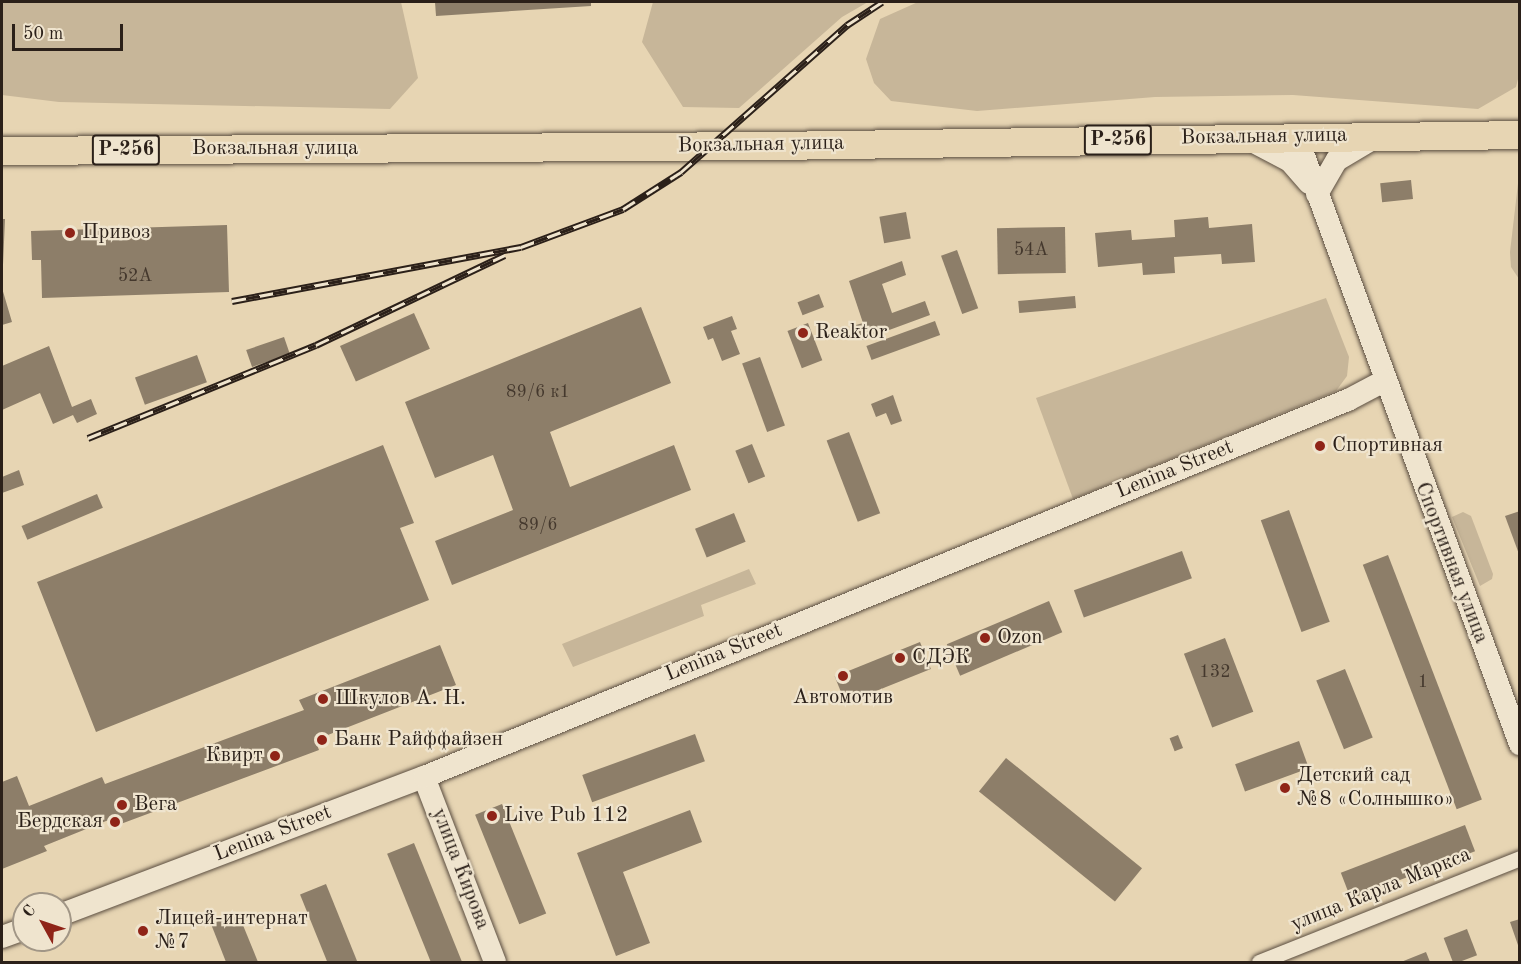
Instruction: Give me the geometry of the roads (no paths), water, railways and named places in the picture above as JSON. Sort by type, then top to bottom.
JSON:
[{"type":"highway","name":"Вокзальная улица","points":[[2,151],[1520,135]]},
{"type":"main road","points":[[1243,138],[1266,146],[1290,160],[1317,194],[1337,160],[1381,135]]},
{"type":"main road","name":"Спортивная улица","points":[[1297,137],[1384,381],[1520,744]]},
{"type":"main road","name":"Lenina Street","points":[[72,910],[424,777],[1348,400],[1384,381]]},
{"type":"main road","name":"улица Кирова","points":[[424,777],[495,963]]},
{"type":"street","name":"улица Карла Маркса","points":[[1259,963],[1520,858]]},
{"type":"railway","points":[[232,301],[521,247],[623,209],[681,172],[847,25],[882,2]]},
{"type":"railway","points":[[88,438],[316,345],[505,255]]},
{"type":"place","name":"Привоз","points":[[70,233]]},
{"type":"place","name":"Reaktor","points":[[803,333]]},
{"type":"place","name":"Спортивная","points":[[1320,446]]},
{"type":"place","name":"Ozon","points":[[985,638]]},
{"type":"place","name":"СДЭК","points":[[900,658]]},
{"type":"place","name":"Автомотив","points":[[843,676]]},
{"type":"place","name":"Шкулов А. Н.","points":[[323,699]]},
{"type":"place","name":"Банк Райффайзен","points":[[322,740]]},
{"type":"place","name":"Квирт","points":[[275,756]]},
{"type":"place","name":"Детский сад №8 «Солнышко»","points":[[1285,788]]},
{"type":"place","name":"Вега","points":[[122,805]]},
{"type":"place","name":"Live Pub 112","points":[[492,816]]},
{"type":"place","name":"Бердская","points":[[115,822]]},
{"type":"place","name":"Лицей-интернат №7","points":[[143,931]]}]
